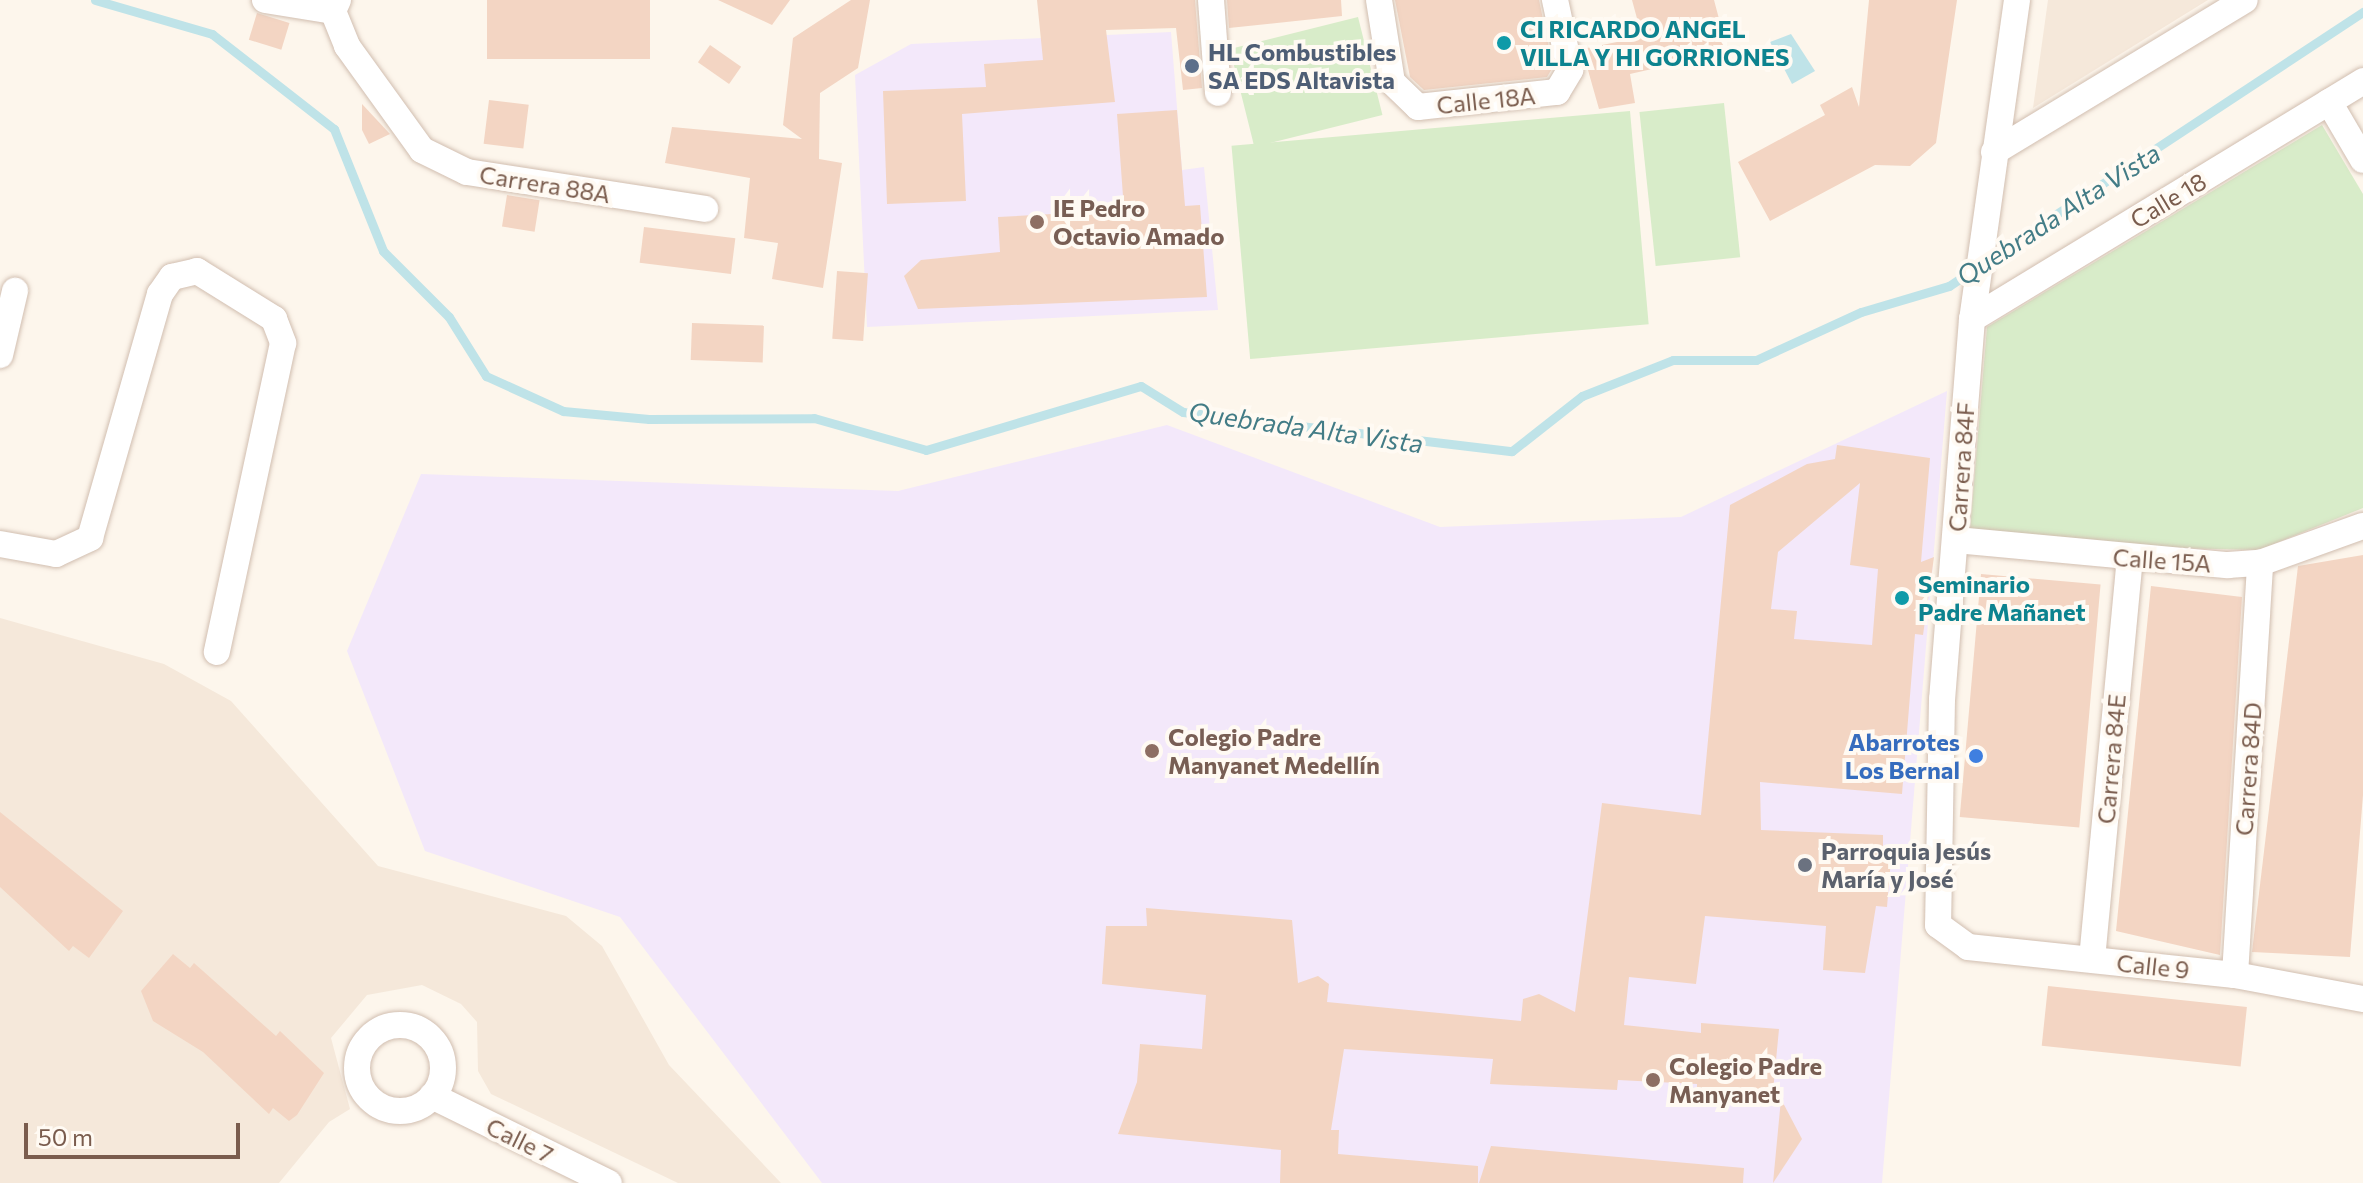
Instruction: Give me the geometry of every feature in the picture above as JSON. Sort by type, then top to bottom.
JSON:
[{"type":"street","points":[[265,0],[336,6]]},
{"type":"street","points":[[1211,0],[1218,93]]},
{"type":"street","name":"Calle 18A","points":[[1379,0],[1392,82],[1418,107],[1541,94],[1568,81],[1569,62],[1557,1]]},
{"type":"street","name":"Carrera 84F","points":[[1945,935],[1935,912],[1972,319],[2017,0]]},
{"type":"street","points":[[1994,152],[2245,0]]},
{"type":"street","name":"Carrera 88A","points":[[336,6],[355,59],[422,150],[467,172],[705,209]]},
{"type":"street","name":"Calle 18","points":[[1972,319],[2363,81]]},
{"type":"street","points":[[2329,102],[2363,160]]},
{"type":"street","points":[[0,544],[56,554],[90,538],[160,294],[172,277],[197,271],[274,319],[283,343],[217,652]]},
{"type":"street","points":[[0,355],[15,291]]},
{"type":"street","name":"Calle 15A","points":[[1956,540],[2130,559],[2260,563],[2363,526]]},
{"type":"street","name":"Carrera 84E","points":[[2092,959],[2130,559]]},
{"type":"street","name":"Carrera 84D","points":[[2235,975],[2260,563]]},
{"type":"street","name":"Calle 9","points":[[1945,935],[1968,947],[2235,975],[2363,999]]},
{"type":"street","name":"Calle 7","points":[[432,1096],[609,1183]]},
{"type":"shaded area","points":[[2048,0],[2208,0],[2033,108]]},
{"type":"shaded area","name":"IE Pedro Octavio Amado","points":[[1171,32],[1182,170],[1204,167],[1218,310],[867,327],[855,75],[911,44]]},
{"type":"shaded area","name":"Colegio Padre Manyanet Medellín","points":[[1947,391],[1882,1183],[822,1183],[620,917],[425,851],[347,651],[421,474],[898,491],[1167,425],[1440,527],[1681,517]]},
{"type":"shaded area","points":[[0,618],[164,664],[231,701],[378,866],[566,916],[602,946],[669,1065],[781,1183],[678,1183],[491,1094],[478,1071],[477,1022],[461,1004],[422,985],[367,995],[331,1038],[350,1109],[329,1122],[279,1183],[0,1183]]},
{"type":"green space","points":[[1358,17],[1382,115],[1254,147],[1230,49]]},
{"type":"green space","points":[[1724,103],[1740,257],[1656,266],[1639,112]]},
{"type":"green space","points":[[1630,111],[1649,324],[1250,359],[1232,146]]},
{"type":"green space","points":[[2322,125],[2363,194],[2363,508],[2259,550],[2130,547],[1970,530],[1987,327]]},
{"type":"water","points":[[1791,34],[1815,71],[1792,84],[1770,42]]},
{"type":"building","points":[[487,0],[650,0],[650,59],[487,59]]},
{"type":"building","points":[[718,0],[790,0],[772,25]]},
{"type":"building","points":[[851,0],[870,0],[858,68],[820,93],[819,159],[842,163],[823,288],[772,279],[778,243],[744,238],[750,178],[665,163],[672,127],[802,139],[783,125],[793,38]]},
{"type":"building","points":[[1037,0],[1195,0],[1202,88],[1183,90],[1176,28],[1106,30],[1115,102],[962,114],[966,201],[887,204],[883,91],[986,87],[984,64],[1043,60]]},
{"type":"building","points":[[1227,0],[1341,0],[1342,16],[1229,28]]},
{"type":"building","points":[[1395,0],[1539,0],[1553,67],[1547,77],[1424,90],[1410,77]]},
{"type":"building","points":[[1632,0],[1714,0],[1731,64],[1708,70],[1705,57],[1630,74],[1635,103],[1599,109],[1582,49],[1642,37]]},
{"type":"building","points":[[1869,0],[1957,0],[1936,143],[1910,166],[1875,165],[1770,221],[1738,162],[1825,115],[1820,105],[1852,87],[1859,107]]},
{"type":"building","points":[[257,13],[290,23],[281,50],[249,40]]},
{"type":"building","points":[[710,45],[741,67],[729,84],[698,62]]},
{"type":"building","points":[[489,100],[529,105],[523,149],[484,144]]},
{"type":"building","points":[[362,104],[390,134],[369,144],[362,130]]},
{"type":"building","points":[[1177,110],[1185,206],[1200,205],[1207,297],[918,309],[904,276],[921,260],[1000,252],[998,217],[1124,210],[1117,114]]},
{"type":"building","points":[[507,195],[540,200],[535,232],[502,227]]},
{"type":"building","points":[[644,227],[735,238],[731,274],[640,263]]},
{"type":"building","points":[[837,271],[868,273],[863,341],[832,339]]},
{"type":"building","points":[[692,323],[764,326],[763,362],[691,360]]},
{"type":"building","points":[[1837,445],[1930,458],[1921,562],[1934,557],[1923,635],[1915,634],[1902,794],[1760,782],[1761,830],[1883,835],[1883,858],[1891,859],[1887,907],[1876,906],[1865,973],[1823,970],[1826,926],[1705,916],[1696,984],[1629,977],[1624,1025],[1701,1033],[1701,1023],[1779,1029],[1772,1102],[1697,1097],[1697,1084],[1618,1080],[1617,1090],[1490,1084],[1493,1059],[1344,1049],[1331,1130],[1339,1130],[1338,1154],[1478,1166],[1478,1183],[1280,1183],[1281,1150],[1118,1134],[1137,1082],[1140,1044],[1202,1049],[1206,995],[1102,984],[1106,926],[1147,926],[1146,908],[1292,920],[1298,983],[1318,976],[1329,984],[1327,1002],[1521,1021],[1523,999],[1539,994],[1575,1012],[1602,803],[1701,815],[1730,505],[1807,464],[1835,459]],"holes":[[[1860,483],[1850,565],[1878,569],[1872,645],[1794,639],[1797,611],[1771,609],[1778,552]]]},
{"type":"building","points":[[2363,555],[2363,795],[2350,957],[2252,952],[2298,566]]},
{"type":"building","points":[[1981,574],[2101,584],[2079,828],[1960,817]]},
{"type":"building","points":[[2151,586],[2242,597],[2220,955],[2116,931]]},
{"type":"building","points":[[0,812],[123,911],[89,958],[73,946],[69,951],[0,887]]},
{"type":"building","points":[[173,954],[190,968],[194,963],[276,1036],[280,1031],[324,1073],[297,1115],[289,1121],[273,1108],[269,1114],[203,1052],[153,1021],[141,991]]},
{"type":"building","points":[[2048,986],[2247,1007],[2241,1067],[2042,1046]]},
{"type":"building","points":[[1781,1099],[1802,1139],[1773,1183]]},
{"type":"building","points":[[1491,1146],[1744,1168],[1743,1183],[1479,1183]]},
{"type":"waterway","name":"Quebrada Alta Vista","points":[[95,0],[212,34],[334,129],[383,251],[449,317],[486,376],[563,411],[649,419],[814,418],[926,450],[1141,386],[1183,412],[1512,451],[1582,396],[1673,360],[1756,360],[1861,312],[1949,286],[1973,270]]},
{"type":"waterway","name":"Quebrada Alta Vista","points":[[1985,261],[2363,12]]},
{"type":"place","name":"CI RICARDO ANGEL VILLA Y HI GORRIONES","points":[[1504,43]]},
{"type":"place","name":"HL Combustibles SA EDS Altavista","points":[[1192,66]]},
{"type":"place","name":"IE Pedro Octavio Amado","points":[[1037,222]]},
{"type":"place","name":"Seminario Padre Mañanet","points":[[1902,598]]},
{"type":"place","name":"Colegio Padre Manyanet Medellín","points":[[1152,751]]},
{"type":"place","name":"Abarrotes Los Bernal","points":[[1976,756]]},
{"type":"place","name":"Parroquia Jesús María y José","points":[[1805,865]]},
{"type":"place","name":"Colegio Padre Manyanet","points":[[1653,1080]]}]
